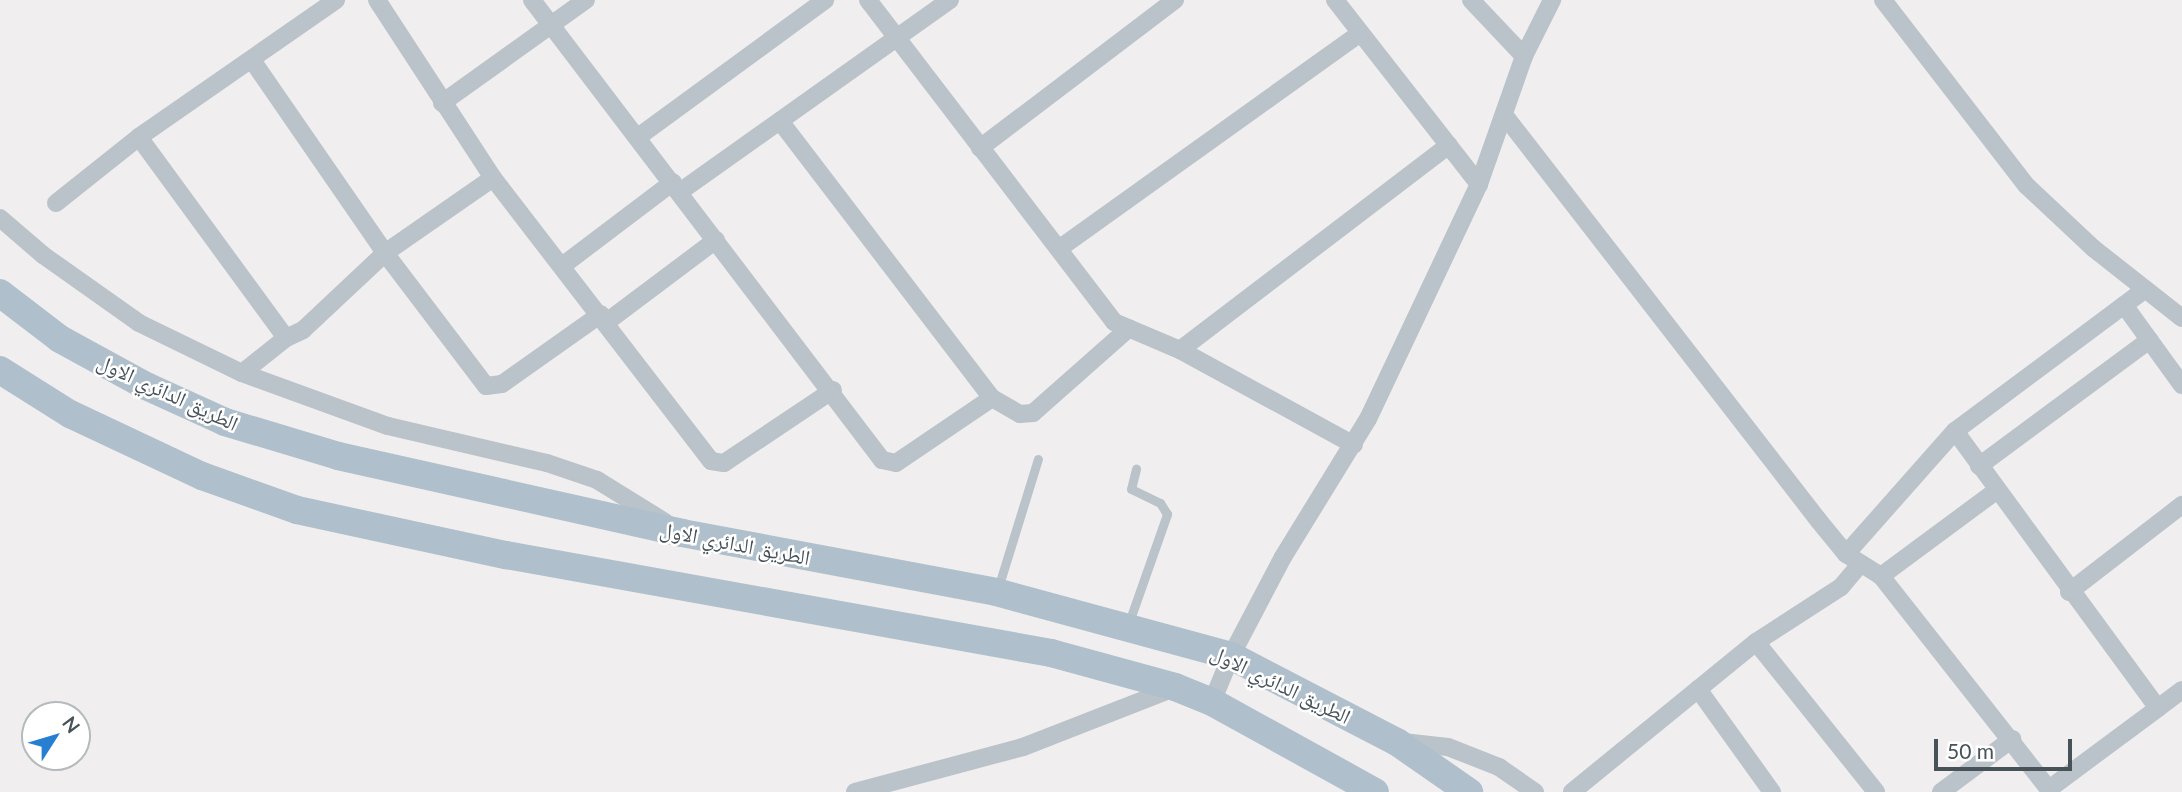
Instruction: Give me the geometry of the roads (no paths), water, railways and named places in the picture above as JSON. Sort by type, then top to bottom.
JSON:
[{"type":"main road","name":"الطريق الدائري الاول","points":[[0,293],[60,339],[225,422],[338,456],[682,533],[996,592],[1128,625],[1231,656],[1397,742],[1469,792]]},
{"type":"main road","points":[[0,370],[70,414],[202,476],[298,510],[492,553],[1051,653],[1175,687],[1212,702],[1374,792]]},
{"type":"street","points":[[56,203],[139,137],[336,0]]},
{"type":"street","points":[[377,0],[493,178],[718,464],[833,390]]},
{"type":"street","points":[[532,0],[550,27],[833,390],[873,451],[882,460],[896,463],[992,398]]},
{"type":"street","points":[[442,103],[586,0]]},
{"type":"street","points":[[638,137],[825,0]]},
{"type":"street","points":[[868,0],[1060,248],[1114,323],[1181,350],[1354,445]]},
{"type":"street","points":[[562,266],[780,121],[950,0]]},
{"type":"street","points":[[980,148],[1175,0]]},
{"type":"street","points":[[1335,0],[1479,184]]},
{"type":"street","points":[[1471,0],[1524,56]]},
{"type":"street","points":[[1212,702],[1231,656],[1283,557],[1354,445],[1479,184],[1524,56],[1552,0]]},
{"type":"street","points":[[1883,0],[2027,186],[2144,290],[2182,318]]},
{"type":"street","points":[[1060,248],[1360,33]]},
{"type":"street","points":[[252,60],[385,253],[486,386],[502,384],[605,318],[716,240]]},
{"type":"street","points":[[1505,116],[1853,559],[1881,576],[2012,739],[2050,791],[2173,702],[2069,592],[1955,431]]},
{"type":"street","points":[[780,121],[992,398],[1020,414],[1033,413],[1129,328]]},
{"type":"street","points":[[139,137],[286,338]]},
{"type":"street","points":[[1181,350],[1449,145]]},
{"type":"street","points":[[242,373],[286,338],[303,330],[385,253],[493,178]]},
{"type":"street","points":[[0,218],[43,255],[139,323],[242,373],[388,426],[547,463],[597,480],[682,533]]},
{"type":"street","points":[[1572,792],[1756,642],[1841,587],[1853,559],[1955,431],[2144,290]]},
{"type":"street","points":[[2124,305],[2182,384]]},
{"type":"street","points":[[1979,466],[2149,340]]},
{"type":"street","points":[[1881,576],[1996,491]]},
{"type":"street","points":[[2069,592],[2182,505]]},
{"type":"street","points":[[1756,642],[1876,792]]},
{"type":"street","points":[[855,792],[1023,747],[1175,687]]},
{"type":"street","points":[[1698,689],[1772,792]]},
{"type":"street","points":[[1941,792],[2012,739]]},
{"type":"street","points":[[1397,742],[1448,747],[1499,767],[1535,792]]},
{"type":"lane","points":[[996,592],[1038,459]]},
{"type":"lane","points":[[1128,625],[1167,514],[1160,503],[1131,489],[1136,469]]}]
